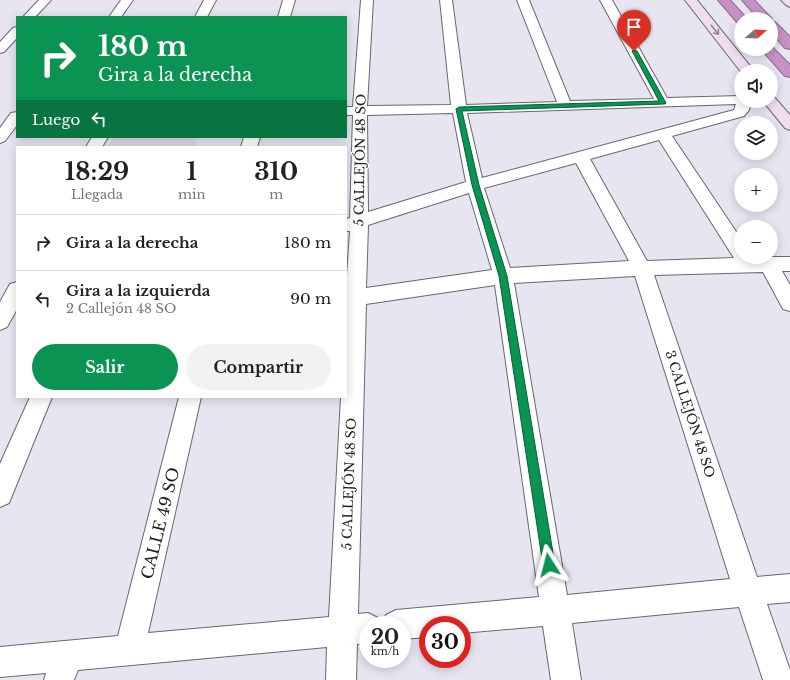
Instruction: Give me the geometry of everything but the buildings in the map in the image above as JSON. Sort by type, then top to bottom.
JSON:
[{"type":"highway","points":[[724,0],[735,12]]},
{"type":"highway","points":[[748,0],[759,12]]},
{"type":"highway","points":[[778,32],[790,45]]},
{"type":"highway","points":[[774,56],[789,73]]},
{"type":"street","points":[[30,16],[45,0]]},
{"type":"street","points":[[116,16],[127,0]]},
{"type":"street","points":[[202,16],[210,0]]},
{"type":"street","points":[[284,16],[289,0]]},
{"type":"street","name":"5 CALLEJÓN 48 SO","points":[[341,680],[356,629],[351,299],[353,111],[367,0]]},
{"type":"street","points":[[446,0],[459,109],[475,185],[503,276],[566,680]]},
{"type":"street","points":[[523,0],[565,105]]},
{"type":"street","points":[[606,0],[663,103]]},
{"type":"street","points":[[691,0],[741,64]]},
{"type":"street","points":[[787,0],[790,3]]},
{"type":"street","points":[[0,50],[16,32]]},
{"type":"street","points":[[353,111],[734,101]]},
{"type":"street","points":[[352,224],[475,185],[739,113],[742,108]]},
{"type":"street","points":[[776,108],[790,125]]},
{"type":"street","points":[[0,116],[16,116]]},
{"type":"street","points":[[0,138],[16,116]]},
{"type":"street","points":[[663,134],[734,243]]},
{"type":"street","name":"3 CALLEJÓN 48 SO","points":[[581,157],[642,268],[778,680]]},
{"type":"street","points":[[351,299],[503,276],[642,268],[734,259]]},
{"type":"street","points":[[768,264],[790,303]]},
{"type":"street","points":[[778,264],[790,264]]},
{"type":"street","points":[[7,318],[16,293]]},
{"type":"street","points":[[0,494],[41,398]]},
{"type":"street","name":"CALLE 49 SO","points":[[129,650],[190,398]]},
{"type":"street","points":[[411,624],[790,588]]},
{"type":"street","points":[[0,662],[63,668],[129,650],[356,629]]},
{"type":"shaded area","points":[[112,138],[198,138],[194,146],[108,146]]},
{"type":"route","points":[[549,565],[503,276],[475,185],[459,109],[663,103],[634,51]]}]
